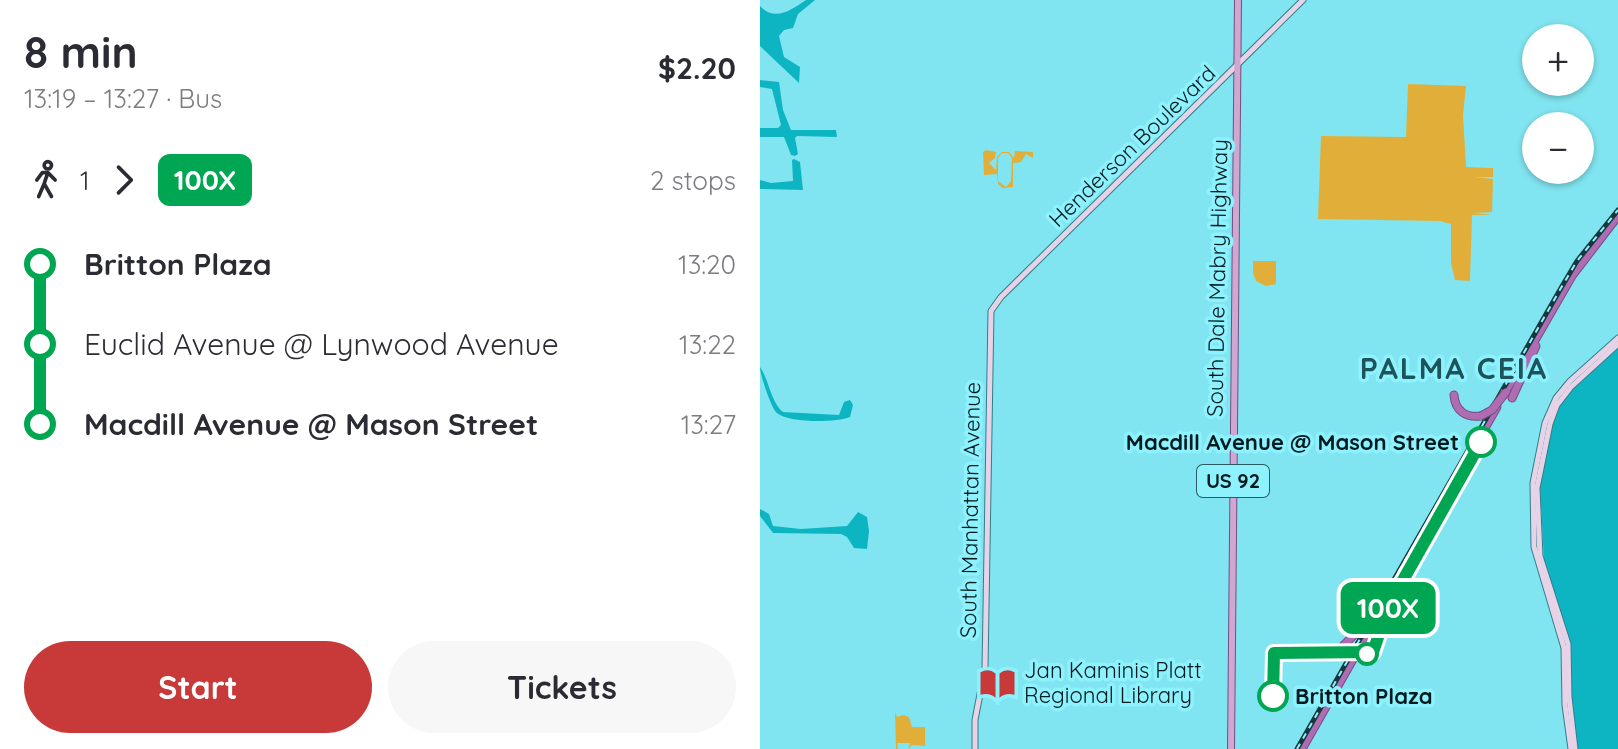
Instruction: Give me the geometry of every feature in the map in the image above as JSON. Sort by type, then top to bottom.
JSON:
[{"type":"highway","points":[[1341,652],[1372,620],[1399,580],[1485,432],[1512,394],[1572,276],[1618,216]]},
{"type":"highway","points":[[1455,397],[1465,415],[1481,416],[1512,394],[1580,271],[1618,223]]},
{"type":"highway","points":[[1307,745],[1399,580]]},
{"type":"highway","points":[[1375,652],[1392,595]]},
{"type":"highway","points":[[1362,648],[1389,605]]},
{"type":"main road","name":"South Dale Mabry Highway","points":[[1229,749],[1234,73],[1241,57],[1238,0]]},
{"type":"main road","name":"Henderson Boulevard","points":[[1241,57],[1303,0]]},
{"type":"main road","name":"Henderson Boulevard","points":[[988,318],[1001,297],[1234,73]]},
{"type":"main road","name":"South Manhattan Avenue","points":[[975,749],[975,720],[985,668],[988,318]]},
{"type":"main road","points":[[1573,749],[1565,697],[1564,648],[1534,547],[1533,483],[1545,423],[1556,398],[1618,338]]},
{"type":"main road","points":[[1573,749],[1568,644],[1540,556],[1537,488],[1557,405],[1571,387],[1618,344]]},
{"type":"main road","name":"South Dale Mabry Highway","points":[[1229,749],[1231,653]]},
{"type":"main road","points":[[1228,719],[1231,733]]},
{"type":"shaded area","points":[[1408,84],[1466,86],[1463,115],[1466,167],[1493,168],[1493,177],[1474,177],[1493,179],[1492,212],[1473,213],[1492,215],[1472,215],[1470,281],[1455,280],[1451,263],[1451,224],[1440,221],[1318,219],[1321,136],[1406,137]]},
{"type":"shaded area","points":[[1015,151],[1033,152],[1033,158],[1026,154],[1021,162],[1013,163],[1013,187],[1003,188],[998,184],[997,174],[984,175],[983,152],[996,152],[989,163],[996,170],[997,157],[1002,152],[1009,152],[1014,158]],"holes":[[[1002,153],[1008,153],[1012,158],[1011,181],[1006,187],[998,181],[998,158]]]},
{"type":"shaded area","points":[[1253,261],[1276,261],[1276,284],[1266,286],[1256,281]]},
{"type":"shaded area","points":[[895,712],[897,717],[909,717],[912,727],[925,727],[925,746],[912,745],[908,749],[910,743],[897,743],[896,749]]},
{"type":"water","points":[[806,0],[815,0],[798,14],[793,28],[784,30],[779,36],[784,57],[800,67],[799,83],[760,46],[760,6],[777,14],[789,11]]},
{"type":"water","points":[[760,80],[779,82],[783,110],[791,130],[836,130],[837,137],[797,136],[798,154],[795,156],[791,155],[784,137],[760,137],[760,128],[778,128],[781,125],[772,89],[760,87]]},
{"type":"water","points":[[794,159],[800,162],[803,190],[760,189],[760,180],[771,183],[793,181]]},
{"type":"water","points":[[1618,348],[1618,749],[1578,749],[1572,705],[1571,644],[1544,561],[1540,487],[1552,425],[1561,404],[1572,389]]},
{"type":"water","points":[[760,367],[783,412],[839,415],[844,402],[850,400],[853,405],[850,417],[812,421],[791,419],[777,413],[766,391]]},
{"type":"water","points":[[760,509],[769,514],[773,526],[801,529],[847,526],[858,512],[867,517],[867,549],[854,548],[841,534],[773,533],[760,516]]},
{"type":"railway","points":[[1297,749],[1577,261],[1618,210]]},
{"type":"bus line","name":"100X","points":[[1273,696],[1274,653],[1372,654],[1389,605],[1481,442]]},
{"type":"place","name":"Macdill Avenue @ Mason Street","points":[[1481,442]]},
{"type":"place","name":"Jan Kaminis Platt Regional Library","points":[[998,683]]},
{"type":"place","name":"Britton Plaza","points":[[1273,696]]},
{"type":"district","name":"PALMA CEIA","points":[[1454,369]]}]
